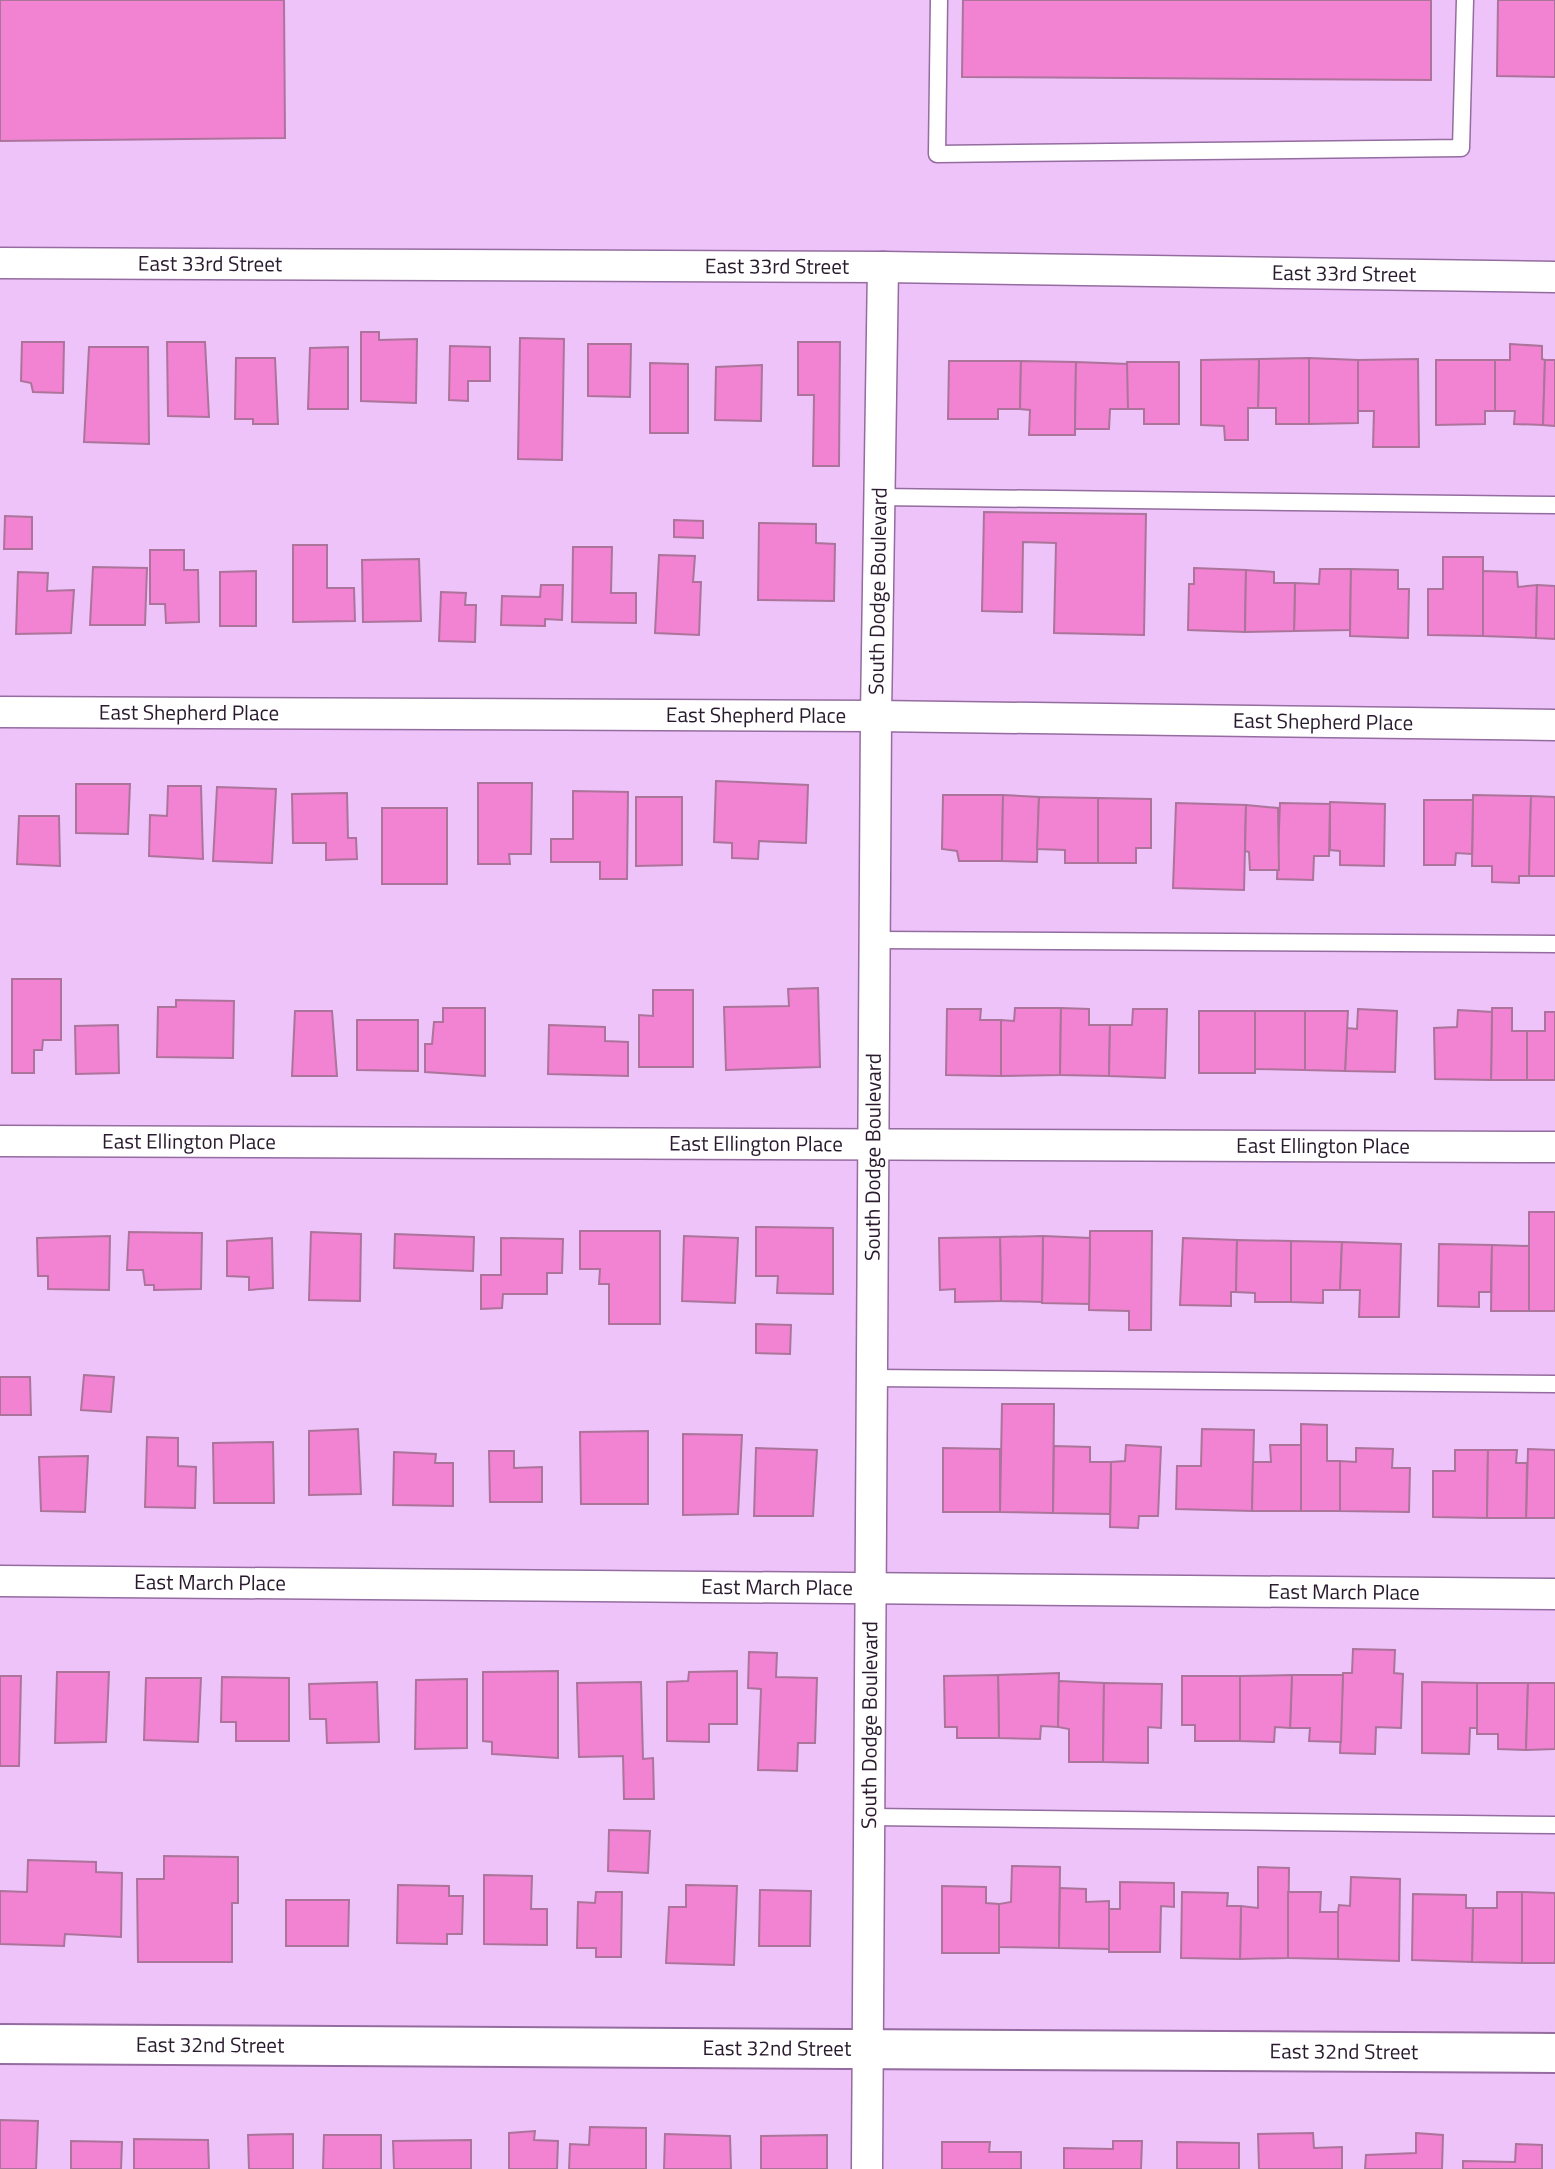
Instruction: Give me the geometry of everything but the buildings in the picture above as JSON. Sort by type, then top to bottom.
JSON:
[{"type":"street","name":"East 33rd Street","points":[[0,263],[883,267],[1555,277]]},
{"type":"street","name":"South Dodge Boulevard","points":[[867,2169],[876,716],[883,267]]},
{"type":"street","name":"East Shepherd Place","points":[[0,712],[876,716],[1555,724]]},
{"type":"street","name":"East Ellington Place","points":[[0,1141],[1555,1147]]},
{"type":"street","name":"East March Place","points":[[0,1581],[872,1586],[1555,1594]]},
{"type":"street","name":"East 32nd Street","points":[[0,2044],[1555,2053]]},
{"type":"lane","points":[[939,0],[937,154],[1461,148],[1465,0]]},
{"type":"lane","points":[[879,496],[1555,505]]},
{"type":"lane","points":[[876,940],[1555,944]]},
{"type":"lane","points":[[873,1378],[1555,1384]]},
{"type":"lane","points":[[871,1817],[1555,1825]]}]
